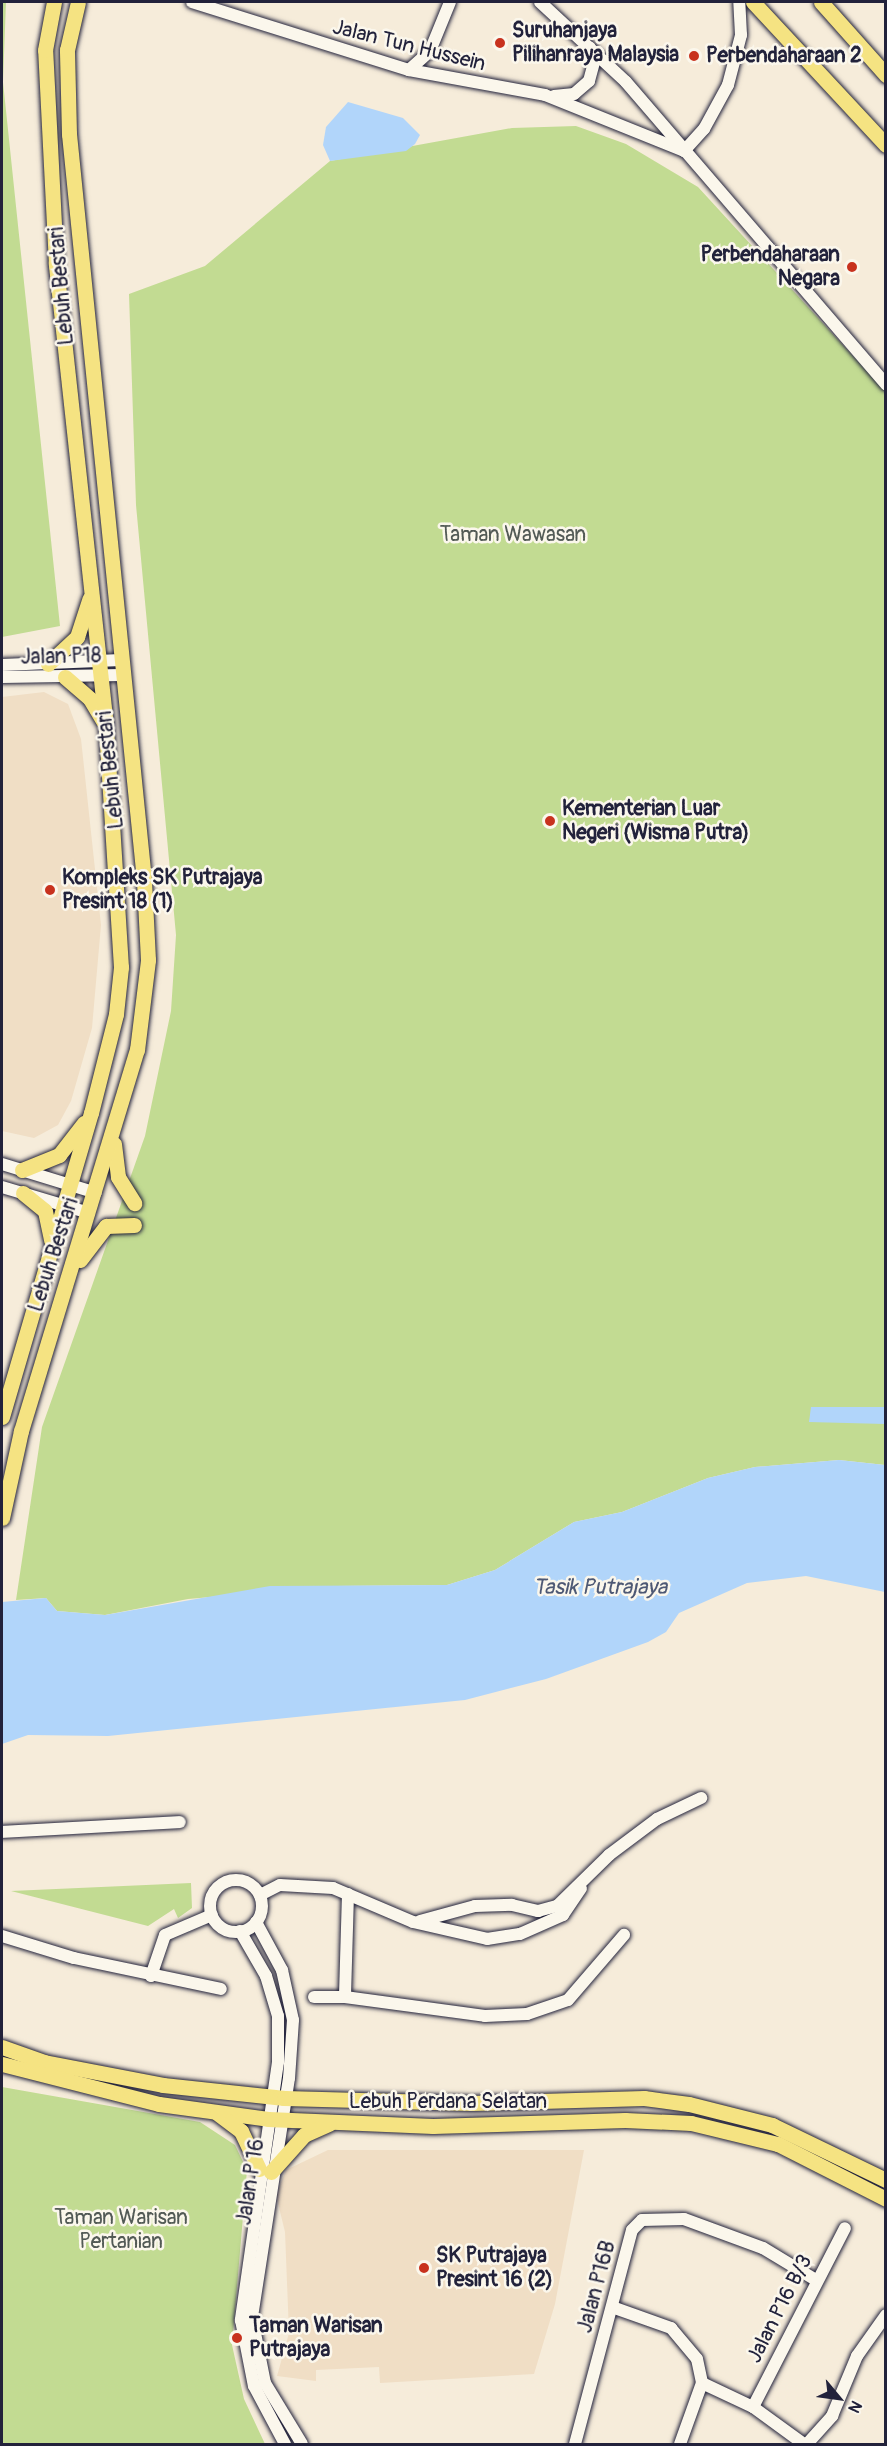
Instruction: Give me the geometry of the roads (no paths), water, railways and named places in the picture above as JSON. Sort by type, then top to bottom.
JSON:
[{"type":"main road","name":"Lebuh Bestari","points":[[2,1417],[91,1113],[116,1014],[121,967],[106,726],[47,134],[45,50],[54,2]]},
{"type":"main road","points":[[753,2],[885,145]]},
{"type":"main road","points":[[821,2],[885,75]]},
{"type":"main road","name":"Lebuh Bestari","points":[[2,1517],[21,1431],[66,1282],[96,1193],[137,1050],[148,960],[69,134],[67,50],[79,5]]},
{"type":"main road","points":[[48,664],[77,637],[91,593]]},
{"type":"main road","points":[[65,677],[90,699],[106,726]]},
{"type":"main road","points":[[22,1170],[59,1155],[91,1113]]},
{"type":"main road","points":[[114,1132],[118,1176],[134,1203]]},
{"type":"main road","points":[[23,1193],[45,1211],[50,1252]]},
{"type":"main road","points":[[66,1282],[105,1226],[134,1225]]},
{"type":"main road","name":"Lebuh Perdana Selatan","points":[[2,2047],[44,2061],[163,2085],[278,2097],[472,2103],[644,2098],[689,2104],[772,2125],[885,2180]]},
{"type":"main road","name":"Lebuh Perdana Selatan","points":[[2,2064],[47,2078],[217,2113],[274,2120],[332,2123],[690,2123],[778,2144],[885,2199]]},
{"type":"main road","points":[[2,2073],[47,2078]]},
{"type":"main road","points":[[217,2113],[241,2131],[265,2170],[304,2135],[332,2123]]},
{"type":"street","name":"Jalan Tun Hussein","points":[[192,2],[409,70],[545,95],[684,151]]},
{"type":"street","points":[[409,70],[430,51],[450,2]]},
{"type":"street","points":[[540,2],[588,44],[684,151],[885,384]]},
{"type":"street","points":[[684,151],[704,129],[728,85],[741,35],[739,2]]},
{"type":"street","points":[[545,95],[574,94],[589,81],[594,62],[588,44]]},
{"type":"street","name":"Jalan P18","points":[[2,665],[99,661],[121,668]]},
{"type":"street","name":"Jalan P18","points":[[2,677],[101,677],[121,668]]},
{"type":"street","points":[[2,1164],[96,1193]]},
{"type":"street","points":[[2,1187],[89,1213]]},
{"type":"street","points":[[413,1922],[457,1913],[475,1906],[512,1905],[538,1911],[557,1906],[581,1888],[619,1848],[657,1820],[701,1798]]},
{"type":"street","points":[[2,1832],[180,1822]]},
{"type":"street","points":[[248,1882],[260,1895],[256,1922],[240,1931],[223,1928],[212,1915],[212,1898],[222,1884],[248,1882]]},
{"type":"street","points":[[260,1895],[280,1885],[307,1885],[348,1894],[413,1922],[487,1939],[540,1927],[563,1915],[581,1888]]},
{"type":"street","points":[[345,1997],[348,1894]]},
{"type":"street","points":[[538,1911],[540,1927]]},
{"type":"street","points":[[456,1933],[457,1913]]},
{"type":"street","points":[[152,1976],[165,1935],[212,1915]]},
{"type":"street","name":"Jalan P 16","points":[[256,1922],[282,1970],[292,2020],[241,2320],[254,2386],[285,2445]]},
{"type":"street","name":"Jalan P 16","points":[[240,1931],[266,1976],[278,2016],[278,2097]]},
{"type":"street","points":[[314,1997],[345,1997],[485,2016],[527,2014],[568,2000],[624,1935]]},
{"type":"street","points":[[2,1936],[152,1976],[221,1989]]},
{"type":"street","name":"Jalan P 16","points":[[265,2170],[252,2318],[265,2383],[302,2445]]},
{"type":"street","name":"Jalan P16B","points":[[575,2445],[632,2230],[653,2217],[684,2219],[763,2248],[816,2280]]},
{"type":"street","name":"Jalan P16 B/3","points":[[753,2408],[844,2228]]},
{"type":"street","points":[[612,2307],[684,2337],[702,2383],[680,2445]]},
{"type":"street","points":[[702,2383],[753,2408],[806,2445],[832,2416],[857,2356],[885,2315]]},
{"type":"water","points":[[348,102],[403,118],[420,135],[415,144],[406,151],[330,161],[323,145],[326,127]]},
{"type":"water","points":[[811,1407],[885,1407],[885,1424],[809,1422]]},
{"type":"water","name":"Tasik Putrajaya","points":[[839,1460],[885,1465],[885,1592],[806,1576],[747,1583],[679,1613],[666,1632],[648,1642],[546,1679],[465,1700],[108,1736],[28,1735],[2,1744],[2,1602],[46,1598],[57,1611],[105,1615],[270,1586],[447,1585],[495,1570],[574,1522],[622,1512],[708,1478],[755,1467]]},
{"type":"place","name":"Suruhanjaya Pilihanraya Malaysia","points":[[500,43]]},
{"type":"place","name":"Perbendaharaan 2","points":[[694,56]]},
{"type":"place","name":"Perbendaharaan Negara","points":[[852,267]]},
{"type":"place","name":"Kementerian Luar Negeri (Wisma Putra)","points":[[550,821]]},
{"type":"place","name":"Kompleks SK Putrajaya Presint 18 (1)","points":[[50,890]]},
{"type":"place","name":"SK Putrajaya Presint 16 (2)","points":[[424,2268]]},
{"type":"place","name":"Taman Warisan Putrajaya","points":[[237,2338]]},
{"type":"park label","name":"Taman Wawasan","points":[[513,535]]},
{"type":"park label","name":"Taman Warisan Pertanian","points":[[121,2230]]}]
